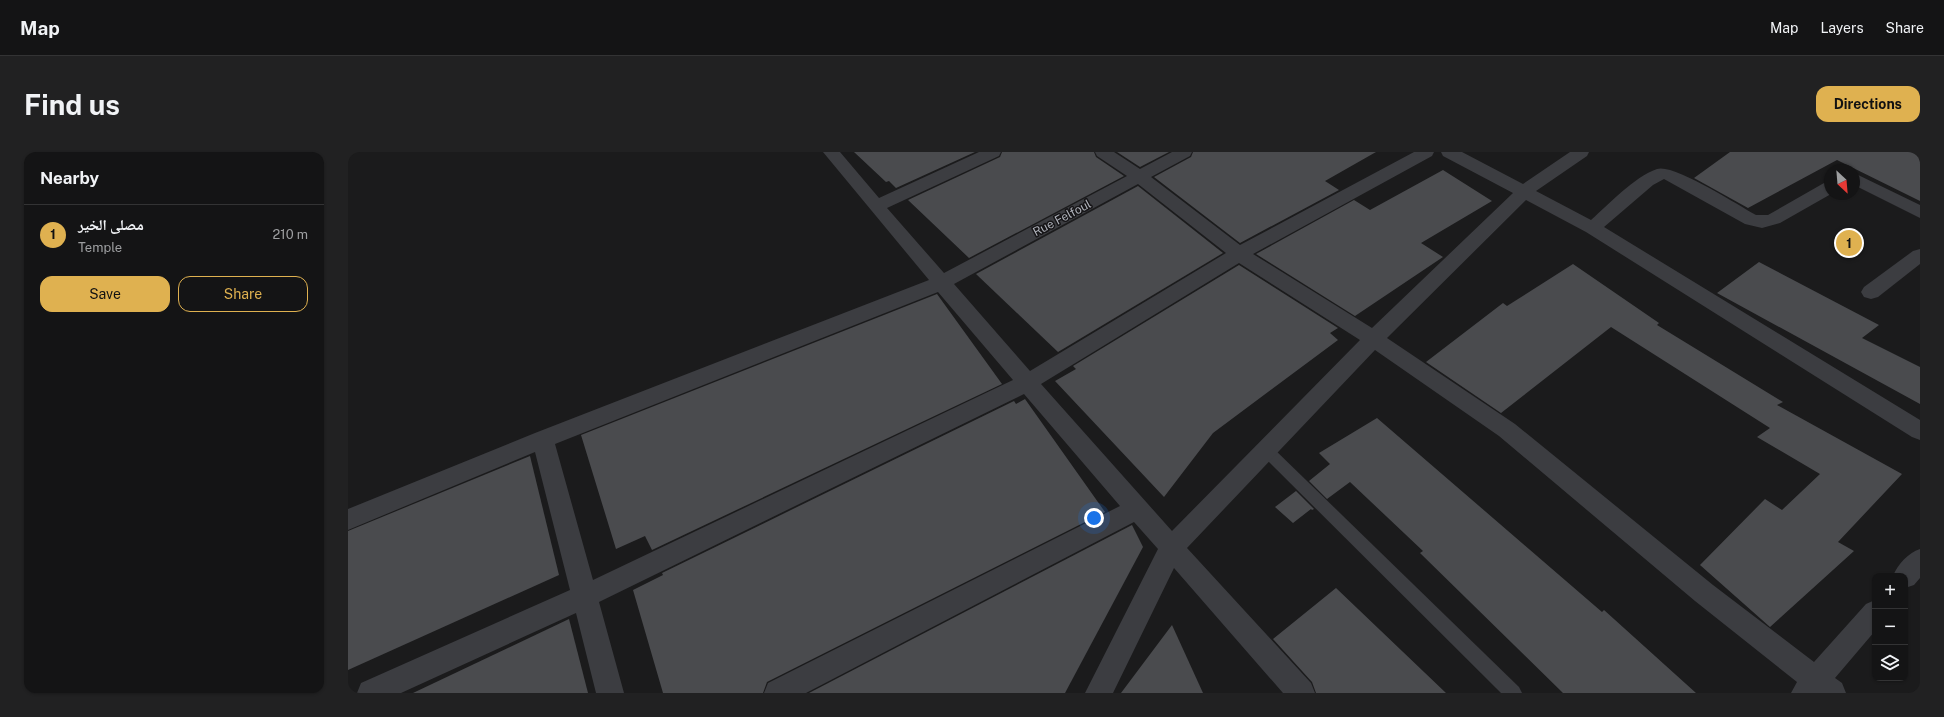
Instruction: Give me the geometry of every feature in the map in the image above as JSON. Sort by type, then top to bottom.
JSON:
[{"type":"street","points":[[831,152],[941,283],[1137,509],[1301,693]]},
{"type":"street","points":[[876,206],[993,152]]},
{"type":"street","points":[[1103,152],[1139,176],[1239,254],[1374,339],[1507,430],[1704,593],[1817,689],[1872,616]]},
{"type":"street","name":"Rue Felfoul","points":[[348,520],[543,439],[941,283],[1184,152]]},
{"type":"street","points":[[371,693],[583,597],[1028,383],[1239,254],[1426,152]]},
{"type":"street","points":[[1450,152],[1592,228],[1920,431]]},
{"type":"street","points":[[1100,693],[1171,548],[1374,339],[1525,191],[1581,152]]},
{"type":"street","points":[[1592,228],[1647,181],[1662,173],[1671,175],[1751,220],[1762,222],[1774,219],[1824,190]]},
{"type":"street","points":[[1860,181],[1920,212]]},
{"type":"street","points":[[1871,292],[1920,255]]},
{"type":"street","points":[[543,439],[583,597],[610,693]]},
{"type":"street","points":[[778,693],[1137,509]]},
{"type":"street","points":[[1908,574],[1920,560]]},
{"type":"lane","points":[[1266,450],[1513,693]]},
{"type":"building","points":[[854,152],[975,152],[896,188],[889,181],[886,182]]},
{"type":"building","points":[[1002,152],[1094,152],[1096,157],[1124,176],[969,258],[908,200],[1000,157]]},
{"type":"building","points":[[1117,152],[1169,152],[1140,167]]},
{"type":"building","points":[[1193,152],[1376,152],[1325,181],[1339,190],[1240,243],[1154,177],[1191,157]]},
{"type":"building","points":[[1730,152],[1920,152],[1920,201],[1860,171],[1860,164],[1845,164],[1837,160],[1830,164],[1824,164],[1824,167],[1748,208],[1694,178]]},
{"type":"building","points":[[1443,170],[1492,201],[1421,243],[1443,257],[1355,316],[1256,254],[1354,200],[1370,210]]},
{"type":"building","points":[[1138,186],[1223,253],[1058,352],[976,274]]},
{"type":"building","points":[[1759,262],[1879,325],[1862,338],[1920,367],[1920,404],[1717,293]]},
{"type":"building","points":[[1573,264],[1659,323],[1657,325],[1783,402],[1777,405],[1902,474],[1838,542],[1854,551],[1770,627],[1700,565],[1765,499],[1782,510],[1820,474],[1757,437],[1770,428],[1611,327],[1501,413],[1426,362],[1503,303],[1507,306]]},
{"type":"building","points":[[1239,265],[1338,328],[1330,333],[1338,340],[1213,433],[1164,497],[1055,381],[1076,369],[1073,366]]},
{"type":"building","points":[[937,294],[1002,384],[652,550],[645,536],[616,549],[581,435]]},
{"type":"building","points":[[1025,399],[1105,512],[767,682],[763,693],[663,693],[633,590],[663,575],[662,573],[1014,401],[1016,404]]},
{"type":"building","points":[[1377,418],[1602,612],[1604,610],[1696,693],[1563,693],[1420,553],[1423,551],[1350,482],[1327,499],[1309,481],[1330,464],[1319,453]]},
{"type":"building","points":[[530,456],[559,575],[348,670],[348,531]]},
{"type":"building","points":[[1296,491],[1314,509],[1311,509],[1293,523],[1275,507]]},
{"type":"building","points":[[1132,525],[1143,547],[1065,693],[809,693]]},
{"type":"building","points":[[1336,588],[1446,693],[1316,693],[1312,682],[1273,639]]},
{"type":"building","points":[[569,619],[588,693],[413,693]]},
{"type":"building","points":[[1172,625],[1203,693],[1121,693]]},
{"type":"place","name":"مصلى الخير","points":[[1849,243]]}]
